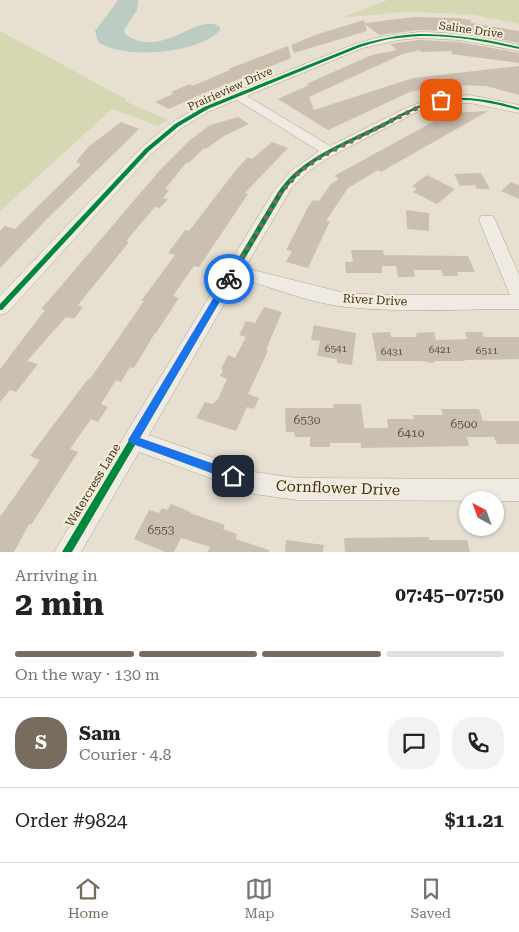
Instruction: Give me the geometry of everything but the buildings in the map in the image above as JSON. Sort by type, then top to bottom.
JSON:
[{"type":"street","name":"Saline Drive","points":[[421,35],[469,37],[519,48]]},
{"type":"street","name":"Prairieview Drive","points":[[0,308],[154,143],[192,115],[364,44],[394,37],[421,35]]},
{"type":"street","points":[[237,95],[330,152]]},
{"type":"street","name":"Watercress Lane","points":[[67,552],[285,186],[308,164],[423,105],[457,98],[488,101],[519,109]]},
{"type":"street","points":[[487,220],[519,295]]},
{"type":"street","name":"River Drive","points":[[234,271],[312,293],[345,300],[382,302],[519,302]]},
{"type":"street","name":"Cornflower Drive","points":[[134,440],[247,480],[298,489],[519,490]]},
{"type":"green space","points":[[388,0],[519,0],[519,24],[474,15],[442,13],[404,12],[340,18]]},
{"type":"green space","points":[[0,31],[126,99],[125,101],[168,120],[158,126],[112,109],[0,211]]},
{"type":"shaded area","points":[[118,0],[138,0],[137,10],[124,30],[126,35],[140,41],[153,42],[166,39],[201,25],[211,24],[220,27],[220,30],[196,45],[179,49],[142,52],[110,48],[98,42],[95,31]]},
{"type":"cycle path","points":[[0,308],[147,150],[177,125],[206,108],[359,46],[399,36],[439,35],[499,43],[519,48]]},
{"type":"cycle path","points":[[67,552],[281,192],[293,177],[316,159],[334,149],[425,104],[440,100],[470,99],[519,109]]},
{"type":"way so far","points":[[229,279],[281,192],[300,171],[313,161],[373,130],[423,105],[441,100]]},
{"type":"route","points":[[229,279],[134,440],[233,476]]}]
